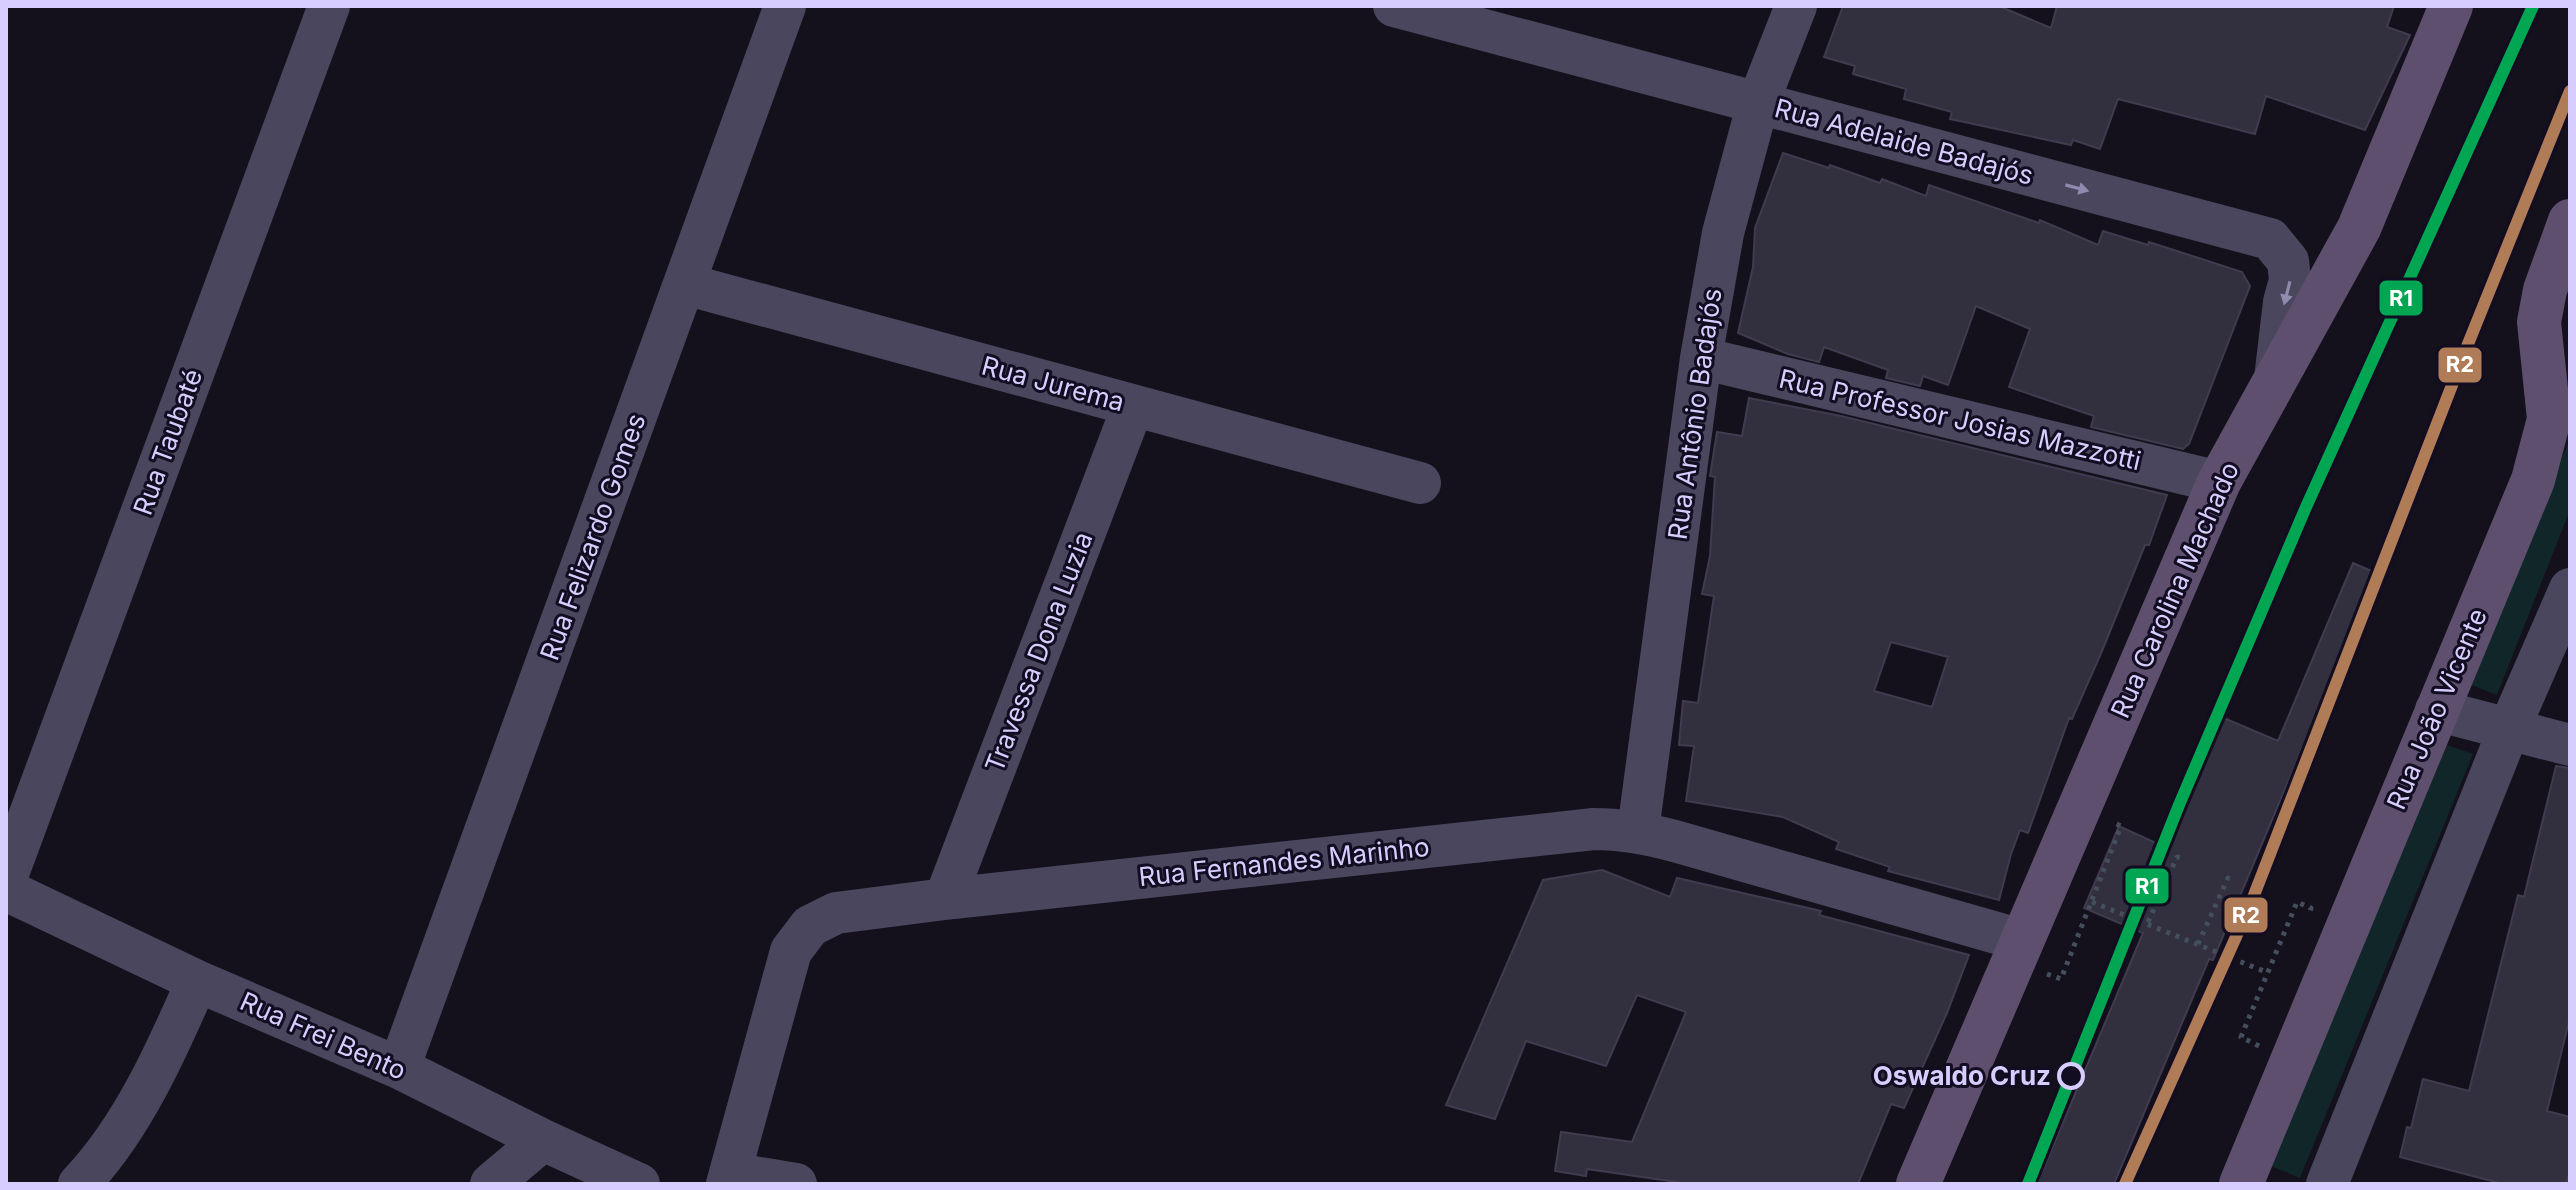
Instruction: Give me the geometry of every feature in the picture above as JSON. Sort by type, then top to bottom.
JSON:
[{"type":"main road","name":"Rua Carolina Machado","points":[[1918,1184],[2219,482],[2359,228],[2451,6]]},
{"type":"main road","name":"Rua João Vicente","points":[[2241,1184],[2533,480],[2558,370],[2539,322],[2545,290],[2570,221]]},
{"type":"street","name":"Rua Taubaté","points":[[6,879],[329,6]]},
{"type":"street","name":"Rua Felizardo Gomes","points":[[399,1068],[785,6]]},
{"type":"street","name":"Rua Adelaide Badajós","points":[[1394,6],[2270,239],[2288,261],[2290,280],[2284,302],[2275,380]]},
{"type":"street","name":"Rua Antônio Badajós","points":[[1638,831],[1701,358],[1723,233],[1758,103],[1796,6]]},
{"type":"street","name":"Rua Jurema","points":[[685,284],[1420,483]]},
{"type":"street","name":"Rua Professor Josias Mazzotti","points":[[1701,358],[2219,482]]},
{"type":"street","name":"Travessa Dona Luzia","points":[[945,899],[1133,406]]},
{"type":"street","points":[[2327,1184],[2509,729],[2570,589]]},
{"type":"street","points":[[2436,710],[2570,745]]},
{"type":"street","name":"Rua Fernandes Marinho","points":[[729,1178],[791,951],[810,926],[836,913],[1594,829],[1638,831],[2021,940]]},
{"type":"street","name":"Rua Frei Bento","points":[[6,890],[197,981],[399,1068],[639,1184]]},
{"type":"street","points":[[79,1184],[103,1159],[167,1051],[197,981]]},
{"type":"street","points":[[491,1184],[543,1140]]},
{"type":"street","points":[[729,1178],[796,1184]]},
{"type":"path","points":[[2061,979],[2121,826]]},
{"type":"path","points":[[2148,922],[2177,857],[2181,858]]},
{"type":"path","points":[[2198,944],[2230,879]]},
{"type":"path","points":[[2092,902],[2266,972]]},
{"type":"path","points":[[2241,1037],[2297,902]]},
{"type":"green space","points":[[2570,439],[2570,510],[2497,695],[2469,684]]},
{"type":"green space","points":[[2447,745],[2473,754],[2300,1178],[2271,1166]]},
{"type":"building","points":[[1843,6],[1999,6],[2051,28],[2057,6],[2394,6],[2387,27],[2410,35],[2365,130],[2266,96],[2255,134],[2118,99],[2100,149],[2073,140],[2071,145],[1950,119],[1952,112],[1904,99],[1906,89],[1853,74],[1855,66],[1824,57]]},
{"type":"building","points":[[1783,153],[1829,168],[1830,165],[1880,183],[1882,179],[1926,196],[1929,185],[2039,223],[2040,220],[2098,245],[2103,231],[2148,245],[2149,242],[2242,272],[2250,286],[2189,444],[2183,449],[2091,427],[2094,416],[2009,387],[2030,329],[1976,306],[1948,385],[1923,376],[1920,386],[1886,378],[1888,370],[1824,347],[1819,362],[1788,354],[1738,333],[1753,267],[1755,228]]},
{"type":"building","points":[[1749,398],[1841,416],[2167,495],[2149,545],[2145,545],[2102,651],[2072,719],[2069,718],[2028,833],[2020,830],[1999,900],[1888,871],[1890,867],[1836,849],[1839,842],[1783,817],[1686,801],[1694,746],[1679,745],[1683,701],[1698,703],[1714,596],[1702,594],[1710,556],[1715,477],[1710,476],[1717,432],[1742,436]],"holes":[[[1891,642],[1948,657],[1932,707],[1874,691]]]},
{"type":"building","points":[[2353,563],[2376,573],[2213,960],[2209,959],[2114,1184],[2037,1184],[2143,933],[2084,908],[2119,826],[2169,849],[2224,718],[2278,741]]},
{"type":"building","points":[[2556,766],[2570,768],[2570,1017],[2547,1111],[2570,1117],[2570,1170],[2566,1184],[2503,1184],[2400,1157],[2423,1079],[2469,1091],[2518,895],[2524,897]]},
{"type":"building","points":[[1602,870],[1670,897],[1677,878],[1821,911],[1819,915],[1969,955],[1947,1013],[1904,1108],[1891,1104],[1858,1184],[1690,1184],[1587,1169],[1586,1176],[1555,1171],[1561,1132],[1632,1142],[1686,1012],[1637,995],[1606,1066],[1526,1041],[1495,1119],[1446,1105],[1543,880]]},
{"type":"transit line","name":"R1","points":[[2028,1184],[2179,805],[2306,507],[2533,6]]},
{"type":"transit line","name":"R2","points":[[2125,1184],[2249,908],[2468,344],[2570,91]]},
{"type":"place","name":"Oswaldo Cruz","points":[[2071,1076]]}]
